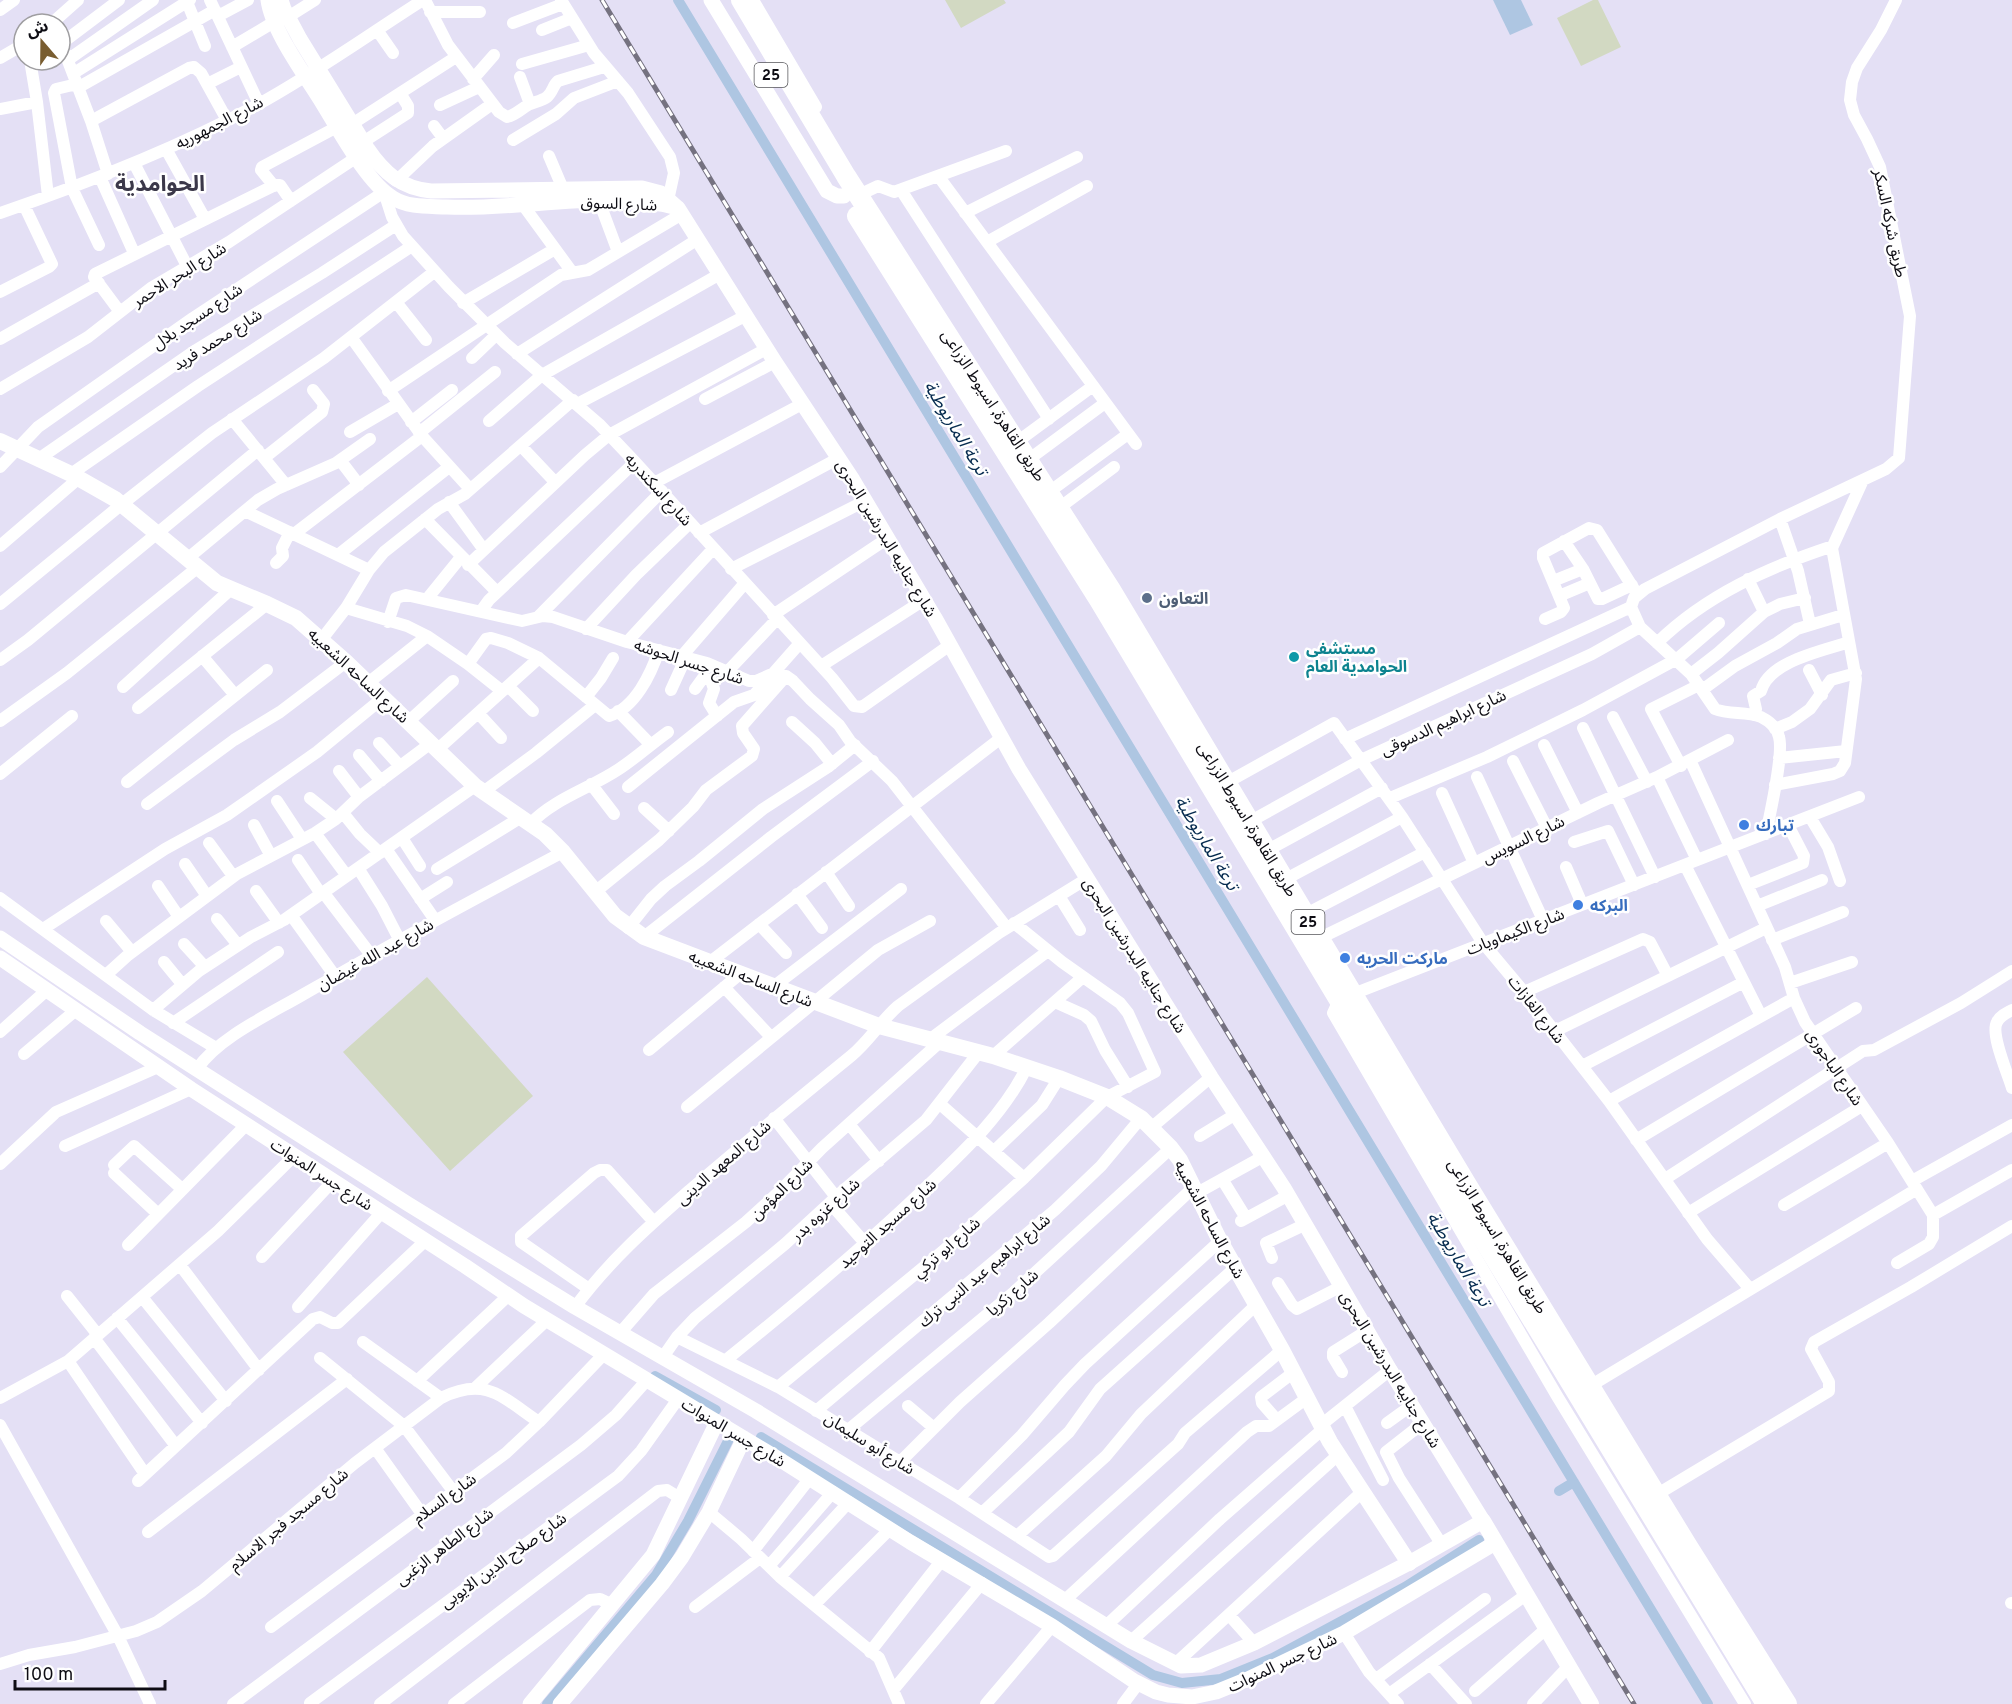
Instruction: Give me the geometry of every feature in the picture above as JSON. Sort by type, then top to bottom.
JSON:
[{"type":"highway","name":"طريق القاهرة, اسيوط الزراعى","points":[[727,0],[820,147],[1054,500],[1284,880],[1318,939],[1346,997],[1766,1704]]},
{"type":"highway","name":"طريق القاهرة, اسيوط الزراعى","points":[[741,0],[820,147]]},
{"type":"highway","name":"طريق القاهرة, اسيوط الزراعى","points":[[850,189],[1099,600],[1786,1704]]},
{"type":"main road","name":"شارع الساحه الشعبيه","points":[[0,441],[75,476],[122,504],[210,578],[230,590],[293,616],[322,639],[479,789],[545,834],[563,852],[615,916],[644,938],[879,1026],[986,1054],[1059,1078],[1107,1098],[1147,1122],[1171,1148],[1196,1190],[1220,1241],[1282,1350],[1322,1427],[1409,1563]]},
{"type":"main road","name":"شارع جنابيه البدرشين البحرى","points":[[1483,1521],[1591,1704]]},
{"type":"street","points":[[0,10],[14,0]]},
{"type":"street","points":[[64,12],[78,0]]},
{"type":"street","points":[[72,34],[119,0]]},
{"type":"street","points":[[72,57],[153,0]]},
{"type":"street","points":[[99,245],[72,188],[54,92],[195,22],[214,9],[248,0]]},
{"type":"street","points":[[268,0],[281,20]]},
{"type":"street","points":[[281,0],[281,20]]},
{"type":"street","points":[[232,47],[315,0]]},
{"type":"street","points":[[711,0],[827,191],[837,196],[850,189],[878,186],[892,192],[901,190],[1006,150]]},
{"type":"street","points":[[753,0],[838,144],[850,189]]},
{"type":"street","name":"طريق شركه السكر","points":[[1863,480],[1896,462],[1900,452],[1910,316],[1880,167],[1854,115],[1850,100],[1852,82],[1857,68],[1881,30],[1896,0]]},
{"type":"street","points":[[77,81],[188,1],[206,46]]},
{"type":"street","points":[[388,391],[561,275],[588,270],[618,252],[674,207],[674,173],[670,157],[628,93],[604,67],[562,2],[513,22]]},
{"type":"street","points":[[426,4],[480,12]]},
{"type":"street","points":[[426,4],[456,57],[485,91],[499,112],[507,117],[550,95],[555,82],[604,67]]},
{"type":"street","name":"شارع الجمهوريه","points":[[0,213],[104,176],[227,120],[259,104],[377,30],[426,4]]},
{"type":"street","points":[[214,9],[259,104]]},
{"type":"street","points":[[542,30],[572,18]]},
{"type":"street","name":"شارع السوق","points":[[281,20],[345,125],[357,157],[384,192],[402,202],[420,206],[460,208],[636,201],[674,207]]},
{"type":"street","points":[[377,30],[393,53]]},
{"type":"street","points":[[522,64],[589,45]]},
{"type":"street","points":[[396,181],[418,158],[443,138],[485,91],[494,55]]},
{"type":"street","points":[[274,186],[261,170],[262,167],[345,125],[456,57]]},
{"type":"street","points":[[72,67],[91,121],[104,176],[134,253]]},
{"type":"street","points":[[207,84],[241,67]]},
{"type":"street","points":[[91,121],[189,68],[196,68],[227,120]]},
{"type":"street","points":[[32,72],[48,196]]},
{"type":"street","points":[[520,77],[530,104]]},
{"type":"street","points":[[513,140],[556,114],[574,98],[618,81]]},
{"type":"street","points":[[440,105],[485,91]]},
{"type":"street","points":[[363,142],[408,113],[408,106],[400,93]]},
{"type":"street","points":[[0,109],[37,102]]},
{"type":"street","name":"شارع السوق","points":[[345,125],[363,142],[377,162],[396,181],[406,186],[431,191],[642,188],[656,191],[674,207]]},
{"type":"street","points":[[434,126],[443,138]]},
{"type":"street","points":[[166,149],[205,219]]},
{"type":"street","points":[[549,156],[563,189]]},
{"type":"street","name":"شارع البحر الاحمر","points":[[0,389],[91,335],[151,288],[229,242],[357,157]]},
{"type":"street","points":[[965,213],[1077,157]]},
{"type":"street","points":[[134,163],[187,266]]},
{"type":"street","points":[[939,177],[1132,439],[1054,500]]},
{"type":"street","points":[[120,312],[94,277],[95,274],[274,186],[280,185],[291,201]]},
{"type":"street","points":[[987,242],[1087,186]]},
{"type":"street","points":[[901,190],[1049,418]]},
{"type":"street","name":"شارع اسكندريه","points":[[384,192],[396,225],[434,272],[496,335],[575,402],[609,435],[821,666],[852,705],[859,707],[950,645]]},
{"type":"street","name":"شارع مسجد بلال","points":[[0,468],[38,427],[193,318],[384,192]]},
{"type":"street","points":[[599,201],[618,252]]},
{"type":"street","points":[[0,276],[2,291],[52,264],[24,205]]},
{"type":"street","points":[[523,205],[572,272]]},
{"type":"street","name":"شارع جنابيه البدرشين البحرى","points":[[674,207],[698,239],[774,362],[839,458],[924,600],[1001,738],[1211,1077],[1289,1195],[1390,1370],[1483,1521]]},
{"type":"street","name":"شارع محمد فريد","points":[[40,459],[196,350],[396,225]]},
{"type":"street","points":[[517,354],[698,239]]},
{"type":"street","points":[[0,546],[75,476],[198,386],[412,246]]},
{"type":"street","points":[[463,303],[555,249]]},
{"type":"street","points":[[0,604],[122,504],[232,419],[313,366],[434,272]]},
{"type":"street","points":[[489,421],[542,375],[720,274]]},
{"type":"street","points":[[0,339],[99,283]]},
{"type":"street","points":[[396,302],[426,340]]},
{"type":"street","points":[[322,639],[346,608],[369,570],[389,548],[425,519],[470,489],[575,402],[745,316]]},
{"type":"street","points":[[472,358],[496,335]]},
{"type":"street","points":[[351,337],[398,405],[448,467],[470,489]]},
{"type":"street","points":[[427,599],[465,561],[484,550],[609,435],[766,349]]},
{"type":"street","points":[[705,399],[774,362]]},
{"type":"street","points":[[276,563],[283,556],[282,548],[292,533],[359,485],[418,430],[495,372]]},
{"type":"street","points":[[1017,442],[1093,386]]},
{"type":"street","points":[[0,660],[28,640],[158,532],[261,454],[322,412],[324,404],[313,390]]},
{"type":"street","points":[[418,430],[452,390]]},
{"type":"street","points":[[1028,460],[1105,403]]},
{"type":"street","points":[[538,616],[658,487],[802,404]]},
{"type":"street","points":[[350,432],[398,405]]},
{"type":"street","points":[[232,419],[286,485]]},
{"type":"street","points":[[0,721],[67,673],[263,497],[340,460],[370,439]]},
{"type":"street","points":[[521,446],[555,483]]},
{"type":"street","points":[[699,533],[839,458]]},
{"type":"street","points":[[340,460],[359,485]]},
{"type":"street","points":[[481,611],[497,592],[635,462]]},
{"type":"street","points":[[338,555],[448,467]]},
{"type":"street","points":[[1054,500],[1114,467]]},
{"type":"street","points":[[1564,541],[1601,600],[1634,590],[1863,480]]},
{"type":"street","points":[[1775,784],[1833,774],[1840,771],[1845,763],[1856,688],[1856,673],[1843,615],[1833,546],[1863,480]]},
{"type":"street","points":[[731,569],[865,501]]},
{"type":"street","points":[[449,502],[484,550]]},
{"type":"street","points":[[245,511],[369,570]]},
{"type":"street","points":[[425,519],[497,592]]},
{"type":"street","points":[[1780,519],[1795,559],[1810,624]]},
{"type":"street","points":[[586,629],[636,575],[690,523]]},
{"type":"street","points":[[1545,619],[1563,610],[1543,553],[1593,528],[1597,530],[1634,590],[1630,607],[1640,627],[1677,659],[1715,709],[1754,715],[1766,720],[1775,729],[1780,739],[1779,758],[1766,834]]},
{"type":"street","points":[[728,671],[775,617],[888,538]]},
{"type":"street","points":[[1657,643],[1689,615],[1748,579],[1833,546]]},
{"type":"street","points":[[627,642],[713,549]]},
{"type":"street","points":[[1553,581],[1583,568]]},
{"type":"street","points":[[1748,579],[1764,612]]},
{"type":"street","points":[[671,690],[684,657],[745,584]]},
{"type":"street","points":[[1559,596],[1590,584]]},
{"type":"street","points":[[123,687],[230,590]]},
{"type":"street","name":"شارع جسر الحوشه","points":[[388,622],[398,596],[404,595],[522,621],[538,616],[553,617],[627,642],[728,671],[752,681],[780,675]]},
{"type":"street","points":[[1690,674],[1718,653],[1764,612],[1780,604],[1805,598]]},
{"type":"street","points":[[821,666],[924,600]]},
{"type":"street","points":[[138,708],[267,604]]},
{"type":"street","points":[[1345,739],[1630,607]]},
{"type":"street","points":[[346,608],[407,626],[427,636],[533,711]]},
{"type":"street","points":[[1700,687],[1744,660],[1777,644],[1797,629],[1843,615]]},
{"type":"street","points":[[1266,851],[1386,793],[1535,734],[1677,659],[1719,624]]},
{"type":"street","name":"شارع ابراهيم الدسوقى","points":[[1249,822],[1361,760],[1592,654],[1640,627]]},
{"type":"street","points":[[368,683],[427,636]]},
{"type":"street","points":[[468,664],[482,643],[489,638],[524,650],[540,658],[609,716],[630,702],[648,678],[659,650]]},
{"type":"street","points":[[1754,715],[1756,709],[1753,696],[1761,690],[1763,681],[1777,668],[1849,642]]},
{"type":"street","points":[[595,892],[637,860],[669,831],[706,790],[752,756],[754,748],[742,733],[742,726],[780,675],[800,643]]},
{"type":"street","points":[[202,656],[235,695]]},
{"type":"street","points":[[106,975],[132,952],[233,876],[315,833],[340,816],[359,797],[400,766],[434,746],[478,713],[540,658]]},
{"type":"street","points":[[153,1010],[205,967],[256,933],[279,923],[402,838],[536,753],[591,701],[601,678],[614,658]]},
{"type":"street","points":[[147,804],[234,740],[280,712],[346,662]]},
{"type":"street","points":[[127,782],[267,670]]},
{"type":"street","points":[[1809,670],[1822,695]]},
{"type":"street","points":[[1775,729],[1803,714],[1822,695],[1833,678],[1856,673]]},
{"type":"street","points":[[628,787],[736,700],[751,697],[780,675]]},
{"type":"street","points":[[780,675],[834,720],[855,745],[873,761],[1011,925],[1111,995],[1124,1008],[1154,1073],[1107,1098]]},
{"type":"street","points":[[695,689],[704,678],[712,683],[714,689],[709,703],[717,716]]},
{"type":"street","points":[[409,721],[453,681]]},
{"type":"street","name":"شارع الباجورى","points":[[1700,687],[1651,709],[1685,763],[1731,847],[1785,967],[1794,998],[1812,1034],[1888,1143],[1933,1215]]},
{"type":"street","points":[[43,929],[165,849],[227,815],[317,752],[384,697]]},
{"type":"street","points":[[618,711],[651,745]]},
{"type":"street","points":[[478,713],[501,738]]},
{"type":"street","points":[[0,774],[72,716]]},
{"type":"street","points":[[1613,717],[1652,779],[1727,947],[1761,1016]]},
{"type":"street","points":[[792,722],[815,743],[832,764]]},
{"type":"street","name":"شارع الغازات","points":[[1226,783],[1334,723],[1386,793],[1484,943],[1609,1101],[1724,1260],[1750,1289]]},
{"type":"street","points":[[1583,728],[1655,876]]},
{"type":"street","points":[[437,869],[620,769],[668,732]]},
{"type":"street","points":[[710,962],[1001,738]]},
{"type":"street","name":"شارع السويس","points":[[1318,939],[1614,795],[1685,763],[1728,740]]},
{"type":"street","points":[[379,742],[400,766]]},
{"type":"street","points":[[628,928],[651,899],[665,886],[763,809],[832,764],[855,745]]},
{"type":"street","points":[[1544,745],[1578,813]]},
{"type":"street","points":[[1779,758],[1846,751]]},
{"type":"street","points":[[359,754],[381,781]]},
{"type":"street","points":[[1513,760],[1547,828]]},
{"type":"street","points":[[644,938],[771,837],[873,761]]},
{"type":"street","points":[[339,771],[359,797]]},
{"type":"street","points":[[1478,777],[1543,920]]},
{"type":"street","points":[[591,784],[614,814]]},
{"type":"street","points":[[1442,793],[1474,863]]},
{"type":"street","name":"شارع الكيماويات","points":[[1346,997],[1859,797]]},
{"type":"street","points":[[310,798],[340,816],[383,851],[435,920]]},
{"type":"street","points":[[277,801],[302,839]]},
{"type":"street","points":[[644,808],[669,831]]},
{"type":"street","points":[[1284,880],[1402,817]]},
{"type":"street","points":[[1810,817],[1828,847],[1840,881]]},
{"type":"street","points":[[254,825],[271,856]]},
{"type":"street","points":[[1748,885],[1803,863],[1804,856],[1788,825]]},
{"type":"street","points":[[1574,842],[1608,831],[1634,885]]},
{"type":"street","points":[[315,833],[347,876]]},
{"type":"street","points":[[402,838],[420,866]]},
{"type":"street","points":[[209,843],[233,876]]},
{"type":"street","name":"شارع عبد الله غيضان","points":[[197,1069],[216,1048],[370,955],[563,852]]},
{"type":"street","points":[[1304,915],[1425,852]]},
{"type":"street","points":[[298,860],[370,955]]},
{"type":"street","points":[[185,864],[207,896]]},
{"type":"street","points":[[1566,867],[1582,904]]},
{"type":"street","points":[[358,868],[399,939]]},
{"type":"street","points":[[826,872],[849,906]]},
{"type":"street","name":"شارع المعهد الدينى","points":[[575,1307],[612,1261],[654,1222],[774,1118],[862,1046],[879,1026],[909,998],[1011,925],[1088,878]]},
{"type":"street","points":[[1757,906],[1822,880]]},
{"type":"street","points":[[420,899],[447,882]]},
{"type":"street","points":[[158,886],[180,917]]},
{"type":"street","points":[[773,987],[902,889]]},
{"type":"street","points":[[256,891],[279,923]]},
{"type":"street","points":[[797,894],[822,928]]},
{"type":"street","points":[[1059,896],[1080,930]]},
{"type":"street","points":[[0,898],[153,1010],[216,1048]]},
{"type":"street","points":[[1772,940],[1843,912]]},
{"type":"street","points":[[291,915],[335,976]]},
{"type":"street","points":[[217,919],[238,945]]},
{"type":"street","points":[[106,921],[132,952]]},
{"type":"street","points":[[687,1107],[878,950],[930,921]]},
{"type":"street","points":[[759,924],[786,953]]},
{"type":"street","points":[[1555,1031],[1766,928]]},
{"type":"street","name":"شارع جسر المنوات","points":[[0,938],[197,1069],[418,1210],[575,1307],[756,1411],[1131,1641],[1175,1664],[1194,1667],[1254,1643],[1409,1563],[1483,1521]]},
{"type":"street","points":[[1524,992],[1643,939],[1650,942],[1668,976]]},
{"type":"street","points":[[184,944],[205,967]]},
{"type":"street","name":"شارع المؤمن","points":[[620,1333],[654,1294],[746,1222],[935,1041],[1048,951]]},
{"type":"street","points":[[173,1023],[278,952]]},
{"type":"street","name":"شارع جسر المنوات","points":[[1,960],[191,1089],[508,1296],[1052,1626],[1138,1684],[1168,1695],[1210,1699],[1344,1634],[1495,1543]]},
{"type":"street","points":[[164,962],[182,984]]},
{"type":"street","points":[[1790,984],[1852,962]]},
{"type":"street","points":[[1665,1179],[1863,1051],[1874,1050],[1961,1003],[2012,971]]},
{"type":"street","points":[[649,1050],[740,974]]},
{"type":"street","name":"شارع غزوه بدر","points":[[663,1357],[677,1337],[695,1318],[785,1244],[927,1120],[986,1054],[1055,1002],[1083,977]]},
{"type":"street","points":[[1582,1066],[1744,982]]},
{"type":"street","points":[[724,987],[771,1037]]},
{"type":"street","points":[[0,1032],[47,990]]},
{"type":"street","points":[[1346,997],[1334,1010],[1333,1016],[1432,1180],[1557,1396],[1745,1704]]},
{"type":"street","points":[[1609,1101],[1794,998]]},
{"type":"street","points":[[1055,1002],[1090,1020],[1128,1087]]},
{"type":"street","points":[[1636,1140],[1856,1008]]},
{"type":"street","points":[[24,1054],[76,1010]]},
{"type":"street","points":[[2012,1010],[2002,1016],[1995,1028],[2008,1057],[2012,1088]]},
{"type":"street","points":[[0,1164],[56,1112],[158,1067]]},
{"type":"street","name":"شارع مسجد التوحيد","points":[[726,1360],[865,1243],[978,1137],[1006,1104],[1027,1067]]},
{"type":"street","name":"شارع ابراهيم عبد النبى ترك","points":[[816,1411],[1055,1210],[1147,1122],[1211,1077]]},
{"type":"street","points":[[994,1151],[1042,1105],[1059,1078]]},
{"type":"street","points":[[65,1146],[191,1089]]},
{"type":"street","name":"شارع ابو تركي","points":[[778,1387],[942,1252],[1024,1178],[1107,1098]]},
{"type":"street","points":[[940,1104],[1024,1178]]},
{"type":"street","points":[[1688,1213],[1862,1106]]},
{"type":"street","points":[[1200,1136],[1236,1114]]},
{"type":"street","points":[[774,1118],[865,1243]]},
{"type":"street","points":[[849,1124],[879,1161]]},
{"type":"street","points":[[128,1245],[246,1125]]},
{"type":"street","points":[[1590,1386],[2012,1125]]},
{"type":"street","points":[[1784,1205],[1888,1143]]},
{"type":"street","points":[[158,1214],[114,1169],[134,1146],[182,1189]]},
{"type":"street","name":"شارع زكريا","points":[[848,1430],[1014,1292],[1171,1148]]},
{"type":"street","points":[[0,1398],[68,1361],[218,1232],[294,1156]]},
{"type":"street","points":[[900,1462],[934,1428],[1196,1190],[1264,1156]]},
{"type":"street","points":[[589,1288],[520,1242],[521,1236],[594,1173],[603,1170],[607,1170],[654,1222]]},
{"type":"street","points":[[1897,1263],[1929,1244],[1933,1238],[1933,1215],[2012,1170]]},
{"type":"street","points":[[1222,1179],[1244,1219],[1289,1195]]},
{"type":"street","points":[[262,1257],[333,1181]]},
{"type":"street","points":[[298,1307],[382,1212]]},
{"type":"street","points":[[1272,1258],[1266,1243],[1306,1224]]},
{"type":"street","points":[[1656,1495],[1824,1396],[1829,1391],[1829,1382],[1811,1349],[1814,1342],[1938,1272],[2012,1226]]},
{"type":"street","points":[[68,1361],[142,1477],[260,1371],[313,1319],[320,1317],[332,1323],[338,1323],[425,1241]]},
{"type":"street","points":[[959,1498],[1022,1435],[1071,1378],[1220,1241]]},
{"type":"street","points":[[180,1265],[260,1371]]},
{"type":"street","points":[[982,1513],[1069,1432],[1100,1389],[1235,1268]]},
{"type":"street","points":[[1278,1283],[1297,1309],[1342,1286]]},
{"type":"street","points":[[67,1296],[176,1446]]},
{"type":"street","points":[[417,1381],[508,1296]]},
{"type":"street","points":[[142,1297],[226,1401]]},
{"type":"street","points":[[1017,1536],[1113,1450],[1141,1414],[1256,1305]]},
{"type":"street","points":[[117,1318],[202,1423]]},
{"type":"street","name":"شارع مسجد فجر الاسلام","points":[[0,1664],[29,1655],[118,1636],[157,1622],[182,1607],[375,1448],[441,1398],[459,1390],[475,1388],[547,1320]]},
{"type":"street","points":[[1342,1372],[1333,1357],[1333,1352],[1368,1330]]},
{"type":"street","name":"شارع أبو سليمان","points":[[677,1337],[778,1387],[959,1498],[1049,1557],[1178,1444],[1185,1433],[1282,1350]]},
{"type":"street","points":[[363,1342],[441,1398]]},
{"type":"street","name":"شارع السلام","points":[[272,1627],[506,1453],[604,1354]]},
{"type":"street","points":[[320,1358],[404,1426],[453,1491]]},
{"type":"street","points":[[1107,1625],[1345,1406],[1390,1370]]},
{"type":"street","points":[[1277,1420],[1262,1403],[1261,1397],[1294,1372]]},
{"type":"street","points":[[148,1532],[347,1379]]},
{"type":"street","name":"شارع الطاهر الزغبى","points":[[233,1704],[581,1445],[609,1421],[647,1380]]},
{"type":"street","points":[[475,1388],[497,1394],[539,1422]]},
{"type":"street","points":[[1065,1600],[1247,1432],[1254,1427],[1266,1427],[1307,1398]]},
{"type":"street","name":"شارع صلاح الدين الايوبى","points":[[310,1703],[618,1476],[641,1451],[678,1399]]},
{"type":"street","points":[[1387,1423],[1412,1405]]},
{"type":"street","points":[[908,1406],[934,1428]]},
{"type":"street","points":[[1345,1406],[1383,1480]]},
{"type":"street","points":[[530,1704],[653,1555],[717,1422]]},
{"type":"street","points":[[1423,1423],[1386,1452],[1397,1474],[1442,1545]]},
{"type":"street","points":[[0,1425],[118,1636],[150,1704]]},
{"type":"street","points":[[560,1704],[662,1584],[682,1557],[709,1512],[744,1438]]},
{"type":"street","points":[[375,1448],[422,1514]]},
{"type":"street","points":[[1131,1641],[1338,1455]]},
{"type":"street","points":[[761,1559],[810,1478]]},
{"type":"street","points":[[380,1704],[658,1491],[668,1490],[680,1498]]},
{"type":"street","points":[[695,1607],[761,1559],[833,1492]]},
{"type":"street","points":[[1175,1664],[1362,1492]]},
{"type":"street","points":[[780,1577],[849,1502]]},
{"type":"street","points":[[709,1512],[780,1577],[883,1663],[899,1704]]},
{"type":"street","points":[[814,1605],[890,1529]]},
{"type":"street","points":[[870,1652],[942,1560]]},
{"type":"street","points":[[894,1689],[982,1583]]},
{"type":"street","points":[[1389,1694],[1527,1594]]},
{"type":"street","points":[[454,1704],[590,1600],[600,1599],[613,1605]]},
{"type":"street","points":[[1376,1679],[1485,1599]]},
{"type":"street","points":[[1229,1616],[1254,1643]]},
{"type":"street","points":[[986,1704],[1052,1626]]},
{"type":"street","points":[[1475,1691],[1547,1628]]},
{"type":"street","points":[[1344,1634],[1360,1660],[1398,1704]]},
{"type":"street","points":[[1430,1664],[1466,1704]]},
{"type":"street","points":[[1533,1704],[1569,1666]]},
{"type":"street","points":[[1123,1704],[1138,1684]]},
{"type":"green space","points":[[945,0],[1004,0],[1006,3],[961,28]]},
{"type":"green space","points":[[1593,0],[1598,0],[1621,47],[1581,66],[1557,18]]},
{"type":"green space","points":[[427,977],[533,1096],[450,1171],[343,1052]]},
{"type":"water","points":[[1493,0],[1521,0],[1533,25],[1510,35]]},
{"type":"waterway","name":"ترعة الماريوطية","points":[[678,0],[1708,1704]]},
{"type":"waterway","points":[[655,1376],[716,1410]]},
{"type":"waterway","points":[[547,1704],[656,1575],[688,1521],[730,1437]]},
{"type":"waterway","points":[[761,1437],[1153,1675],[1182,1683],[1221,1679],[1273,1658],[1405,1587],[1479,1540]]},
{"type":"waterway","points":[[1559,1491],[1574,1482]]},
{"type":"railway","points":[[602,0],[1634,1704]]},
{"type":"place","name":"التعاون","points":[[1147,598]]},
{"type":"place","name":"مستشفى الحوامدية العام","points":[[1294,657]]},
{"type":"place","name":"تبارك","points":[[1744,825]]},
{"type":"place","name":"البركه","points":[[1578,905]]},
{"type":"place","name":"ماركت الحريه","points":[[1345,958]]},
{"type":"district","name":"الحوامدية","points":[[160,183]]}]
